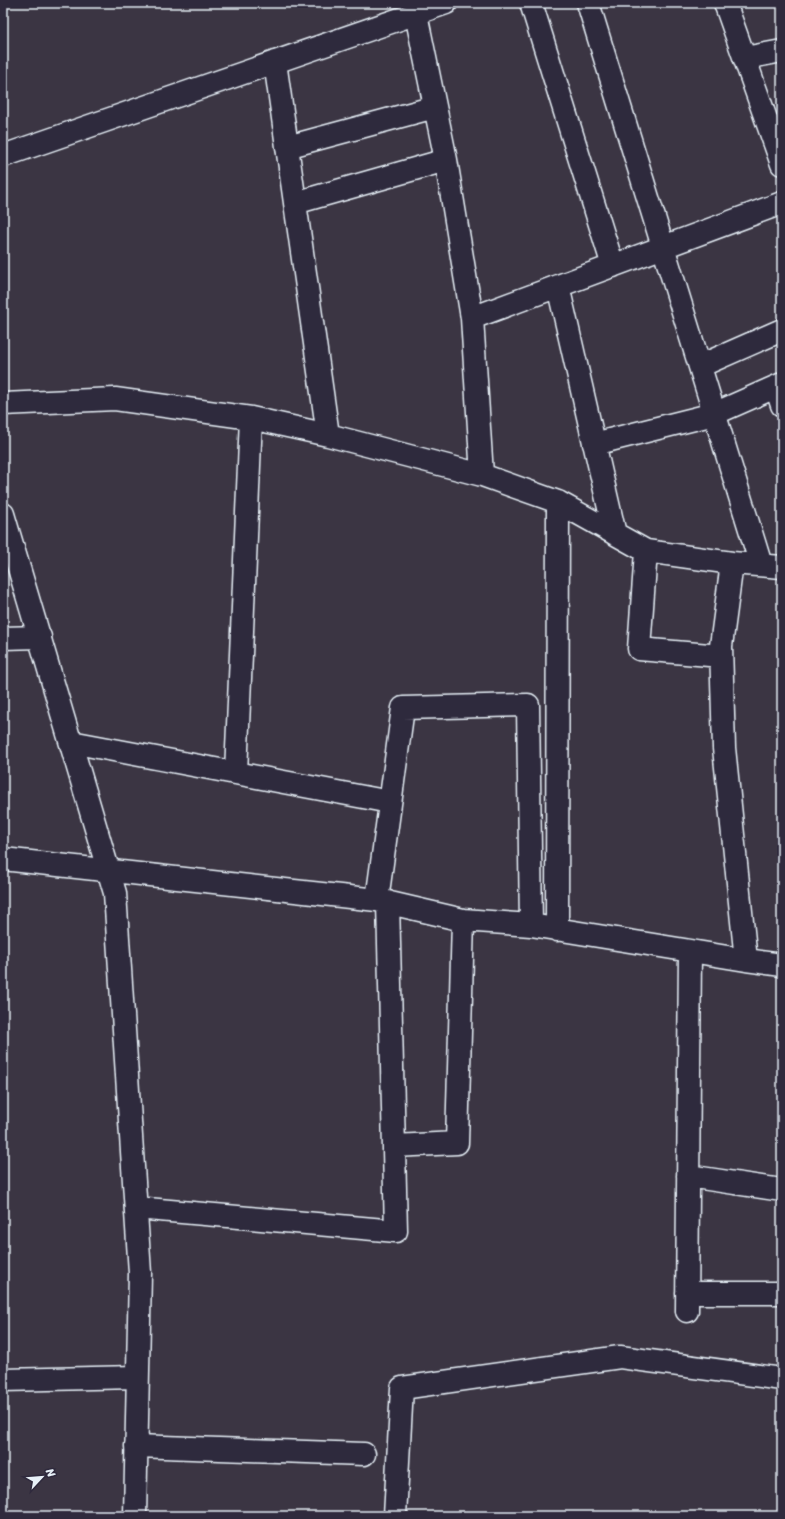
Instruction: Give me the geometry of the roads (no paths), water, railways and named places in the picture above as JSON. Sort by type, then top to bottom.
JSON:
[{"type":"street","points":[[3,156],[446,3]]},
{"type":"street","points":[[531,3],[613,266]]},
{"type":"street","points":[[3,404],[115,399],[251,418],[328,435],[482,475],[558,502],[646,550],[732,563],[772,566],[714,414],[588,3]]},
{"type":"street","points":[[725,3],[745,58],[778,139],[782,164]]},
{"type":"street","points":[[416,14],[446,160],[472,318],[482,475]]},
{"type":"street","points":[[745,58],[782,51]]},
{"type":"street","points":[[275,62],[328,435]]},
{"type":"street","points":[[287,147],[435,107]]},
{"type":"street","points":[[295,203],[446,160]]},
{"type":"street","points":[[472,318],[782,203]]},
{"type":"street","points":[[558,286],[615,534]]},
{"type":"street","points":[[700,366],[782,330]]},
{"type":"street","points":[[594,444],[714,414],[780,392]]},
{"type":"street","points":[[236,773],[251,418]]},
{"type":"street","points":[[557,930],[558,502]]},
{"type":"street","points":[[3,514],[115,893],[140,1273],[134,1516]]},
{"type":"street","points":[[646,550],[639,649],[721,656]]},
{"type":"street","points":[[732,563],[721,646],[724,748],[746,960]]},
{"type":"street","points":[[3,638],[40,637]]},
{"type":"street","points":[[136,1208],[396,1231],[394,1146],[383,901],[390,802],[403,708],[528,705],[531,925]]},
{"type":"street","points":[[71,742],[390,802]]},
{"type":"street","points":[[3,859],[383,901],[463,920],[531,925],[746,960],[782,964]]},
{"type":"street","points":[[394,1146],[457,1144],[463,920]]},
{"type":"street","points":[[690,951],[687,1302],[782,1293]]},
{"type":"street","points":[[688,1176],[782,1190]]},
{"type":"street","points":[[395,1516],[402,1388],[620,1357],[782,1379]]},
{"type":"street","points":[[3,1380],[137,1377]]},
{"type":"street","points":[[136,1446],[364,1454]]}]
